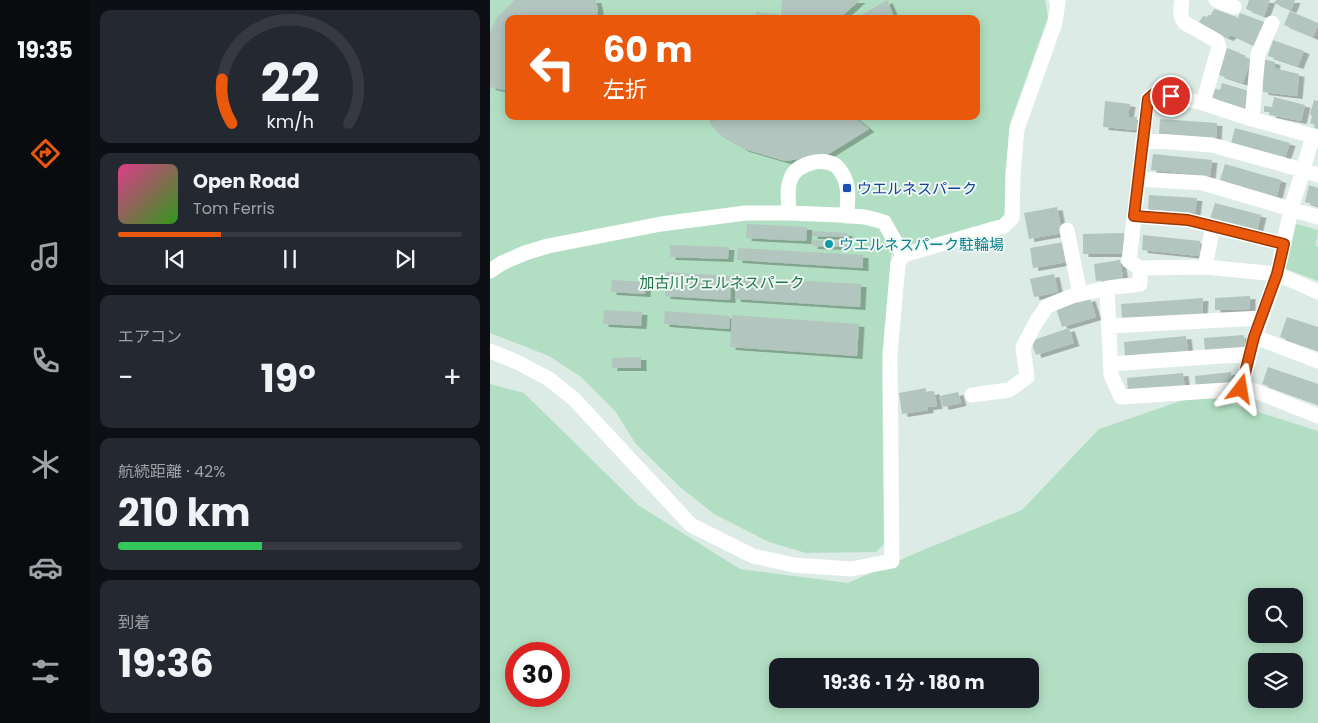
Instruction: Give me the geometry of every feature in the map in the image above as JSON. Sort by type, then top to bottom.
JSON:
[{"type":"street","points":[[490,351],[517,362],[549,379],[574,399],[691,525],[753,556],[794,565],[851,569],[892,561],[890,354],[898,264],[903,255],[1004,226],[1012,218],[1017,129],[1055,23],[1058,2],[1056,0]]},
{"type":"street","points":[[1182,0],[1180,12],[1184,24],[1217,41],[1219,47],[1203,104]]},
{"type":"street","points":[[1216,0],[1234,7]]},
{"type":"street","points":[[1252,119],[1258,54],[1272,23]]},
{"type":"street","points":[[1241,389],[1254,337],[1277,274],[1291,209],[1302,170],[1315,137],[1203,104],[1155,93],[1148,99],[1129,261],[1140,268],[1205,267],[1277,274],[1318,292]]},
{"type":"street","points":[[1143,140],[1212,145],[1318,175]]},
{"type":"street","points":[[789,213],[788,192],[793,174],[803,166],[820,162],[836,165],[844,176],[848,194],[847,216]]},
{"type":"street","points":[[1139,179],[1204,183],[1318,217]]},
{"type":"street","points":[[490,271],[525,253],[548,246],[661,224],[746,213],[865,217],[884,222],[903,255]]},
{"type":"street","points":[[1134,216],[1188,220],[1284,244]]},
{"type":"street","points":[[1205,267],[1213,226]]},
{"type":"street","points":[[1067,230],[1080,294]]},
{"type":"street","points":[[972,395],[1009,390],[1027,377],[1023,347],[1047,306],[1080,294],[1140,284],[1140,268]]},
{"type":"street","points":[[1107,288],[1111,375],[1121,397],[1241,389],[1255,391],[1318,416]]},
{"type":"street","points":[[1109,326],[1262,318]]},
{"type":"street","points":[[1254,337],[1318,361]]},
{"type":"street","points":[[1110,364],[1250,354]]},
{"type":"green space","name":"加古川ウェルネスパーク","points":[[490,0],[1045,0],[1048,17],[1010,123],[1005,177],[1007,205],[1005,215],[998,221],[891,254],[882,368],[884,544],[876,552],[806,553],[769,542],[714,514],[680,487],[636,444],[615,411],[581,377],[549,356],[490,333]]},
{"type":"green space","points":[[1296,224],[1318,230],[1316,246],[1318,247],[1318,281],[1286,269]]},
{"type":"green space","points":[[490,384],[524,393],[638,505],[740,569],[848,583],[1022,510],[1099,429],[1201,394],[1318,431],[1318,723],[490,723]]},
{"type":"building","points":[[515,0],[596,0],[598,10],[597,15],[505,15],[505,90],[490,87],[490,32],[497,17]]},
{"type":"building","points":[[782,0],[860,0],[843,15],[781,15]]},
{"type":"building","points":[[887,0],[893,15],[862,15]]},
{"type":"building","points":[[1249,0],[1270,0],[1264,16],[1246,9]]},
{"type":"building","points":[[1276,0],[1295,0],[1291,10],[1274,3]]},
{"type":"building","points":[[1214,9],[1237,17],[1233,30],[1240,13],[1264,22],[1254,46],[1231,35],[1228,38],[1197,25],[1203,16],[1211,15]]},
{"type":"building","points":[[1290,11],[1318,23],[1313,37],[1284,25]]},
{"type":"building","points":[[756,12],[781,15],[756,15]]},
{"type":"building","points":[[1273,40],[1304,51],[1298,66],[1268,56]]},
{"type":"building","points":[[1227,48],[1251,59],[1243,83],[1219,75]]},
{"type":"building","points":[[1263,59],[1275,62],[1274,68],[1299,74],[1297,96],[1263,92],[1263,87],[1260,86]]},
{"type":"building","points":[[1222,83],[1249,91],[1245,110],[1216,102],[1216,99],[1212,97],[1215,89],[1220,90]]},
{"type":"building","points":[[1274,97],[1305,105],[1301,121],[1270,115],[1271,112],[1264,112],[1264,106],[1272,107]]},
{"type":"building","points":[[1314,100],[1318,101],[1318,129],[1314,128],[1315,125],[1310,123],[1312,116],[1310,114]]},
{"type":"building","points":[[1105,101],[1130,104],[1128,117],[1137,117],[1136,130],[1103,127]]},
{"type":"building","points":[[1160,119],[1217,123],[1216,138],[1159,135]]},
{"type":"building","points":[[709,120],[858,120],[869,129],[827,155],[785,161],[744,149],[721,136]]},
{"type":"building","points":[[1235,128],[1290,143],[1285,158],[1231,143]]},
{"type":"building","points":[[1153,154],[1212,160],[1210,176],[1151,170]]},
{"type":"building","points":[[1225,164],[1281,180],[1277,196],[1220,180]]},
{"type":"building","points":[[1309,185],[1318,188],[1318,206],[1305,202]]},
{"type":"building","points":[[1149,195],[1197,198],[1195,213],[1148,210]]},
{"type":"building","points":[[1215,203],[1261,215],[1257,231],[1210,219]]},
{"type":"building","points":[[1057,207],[1062,233],[1029,239],[1024,213]]},
{"type":"building","points":[[747,224],[807,227],[806,241],[746,238]]},
{"type":"building","name":"ウエルネスパーク駐輪場","points":[[812,231],[847,233],[847,237],[812,236]]},
{"type":"building","points":[[1124,233],[1124,254],[1083,254],[1083,234]]},
{"type":"building","points":[[1143,235],[1200,241],[1199,256],[1142,250]]},
{"type":"building","name":"ウエルネスパーク駐輪場","points":[[813,240],[846,242],[845,247],[812,246]]},
{"type":"building","points":[[1064,242],[1067,262],[1033,268],[1030,248]]},
{"type":"building","points":[[670,245],[729,247],[728,259],[670,257]]},
{"type":"building","points":[[738,248],[863,255],[863,268],[737,260]]},
{"type":"building","points":[[1120,260],[1123,278],[1096,281],[1094,264]]},
{"type":"building","points":[[666,272],[731,276],[730,300],[665,296]]},
{"type":"building","points":[[1054,274],[1058,292],[1034,297],[1030,279]]},
{"type":"building","points":[[736,277],[861,284],[860,307],[735,299]]},
{"type":"building","points":[[612,280],[646,282],[645,294],[611,292]]},
{"type":"building","points":[[1250,296],[1250,309],[1215,310],[1215,298]]},
{"type":"building","points":[[1090,298],[1096,317],[1062,327],[1056,308]]},
{"type":"building","points":[[1203,298],[1202,315],[1122,319],[1121,304]]},
{"type":"building","points":[[604,310],[642,312],[641,326],[603,324]]},
{"type":"building","points":[[665,311],[730,316],[729,329],[664,324]]},
{"type":"building","points":[[732,315],[859,324],[857,356],[730,347]]},
{"type":"building","points":[[1287,317],[1318,327],[1318,350],[1280,337]]},
{"type":"building","points":[[1069,328],[1074,343],[1036,355],[1031,341]]},
{"type":"building","points":[[1244,335],[1245,349],[1205,352],[1204,338]]},
{"type":"building","points":[[1186,336],[1188,351],[1125,356],[1124,342]]},
{"type":"building","points":[[641,357],[641,368],[612,368],[612,358]]},
{"type":"building","points":[[1268,367],[1318,384],[1318,404],[1262,384]]},
{"type":"building","points":[[1231,372],[1232,385],[1196,389],[1195,376]]},
{"type":"building","points":[[1183,373],[1185,388],[1128,393],[1127,378]]},
{"type":"building","points":[[926,388],[926,393],[934,391],[937,406],[928,407],[928,410],[902,414],[899,393]]},
{"type":"building","points":[[958,392],[961,403],[943,407],[940,396]]},
{"type":"place","name":"ウエルネスパーク","points":[[847,188]]},
{"type":"place","name":"ウエルネスパーク駐輪場","points":[[829,244]]},
{"type":"route","points":[[1171,96],[1155,93],[1148,99],[1134,216],[1188,220],[1284,244],[1277,274],[1254,337],[1241,389]]}]
